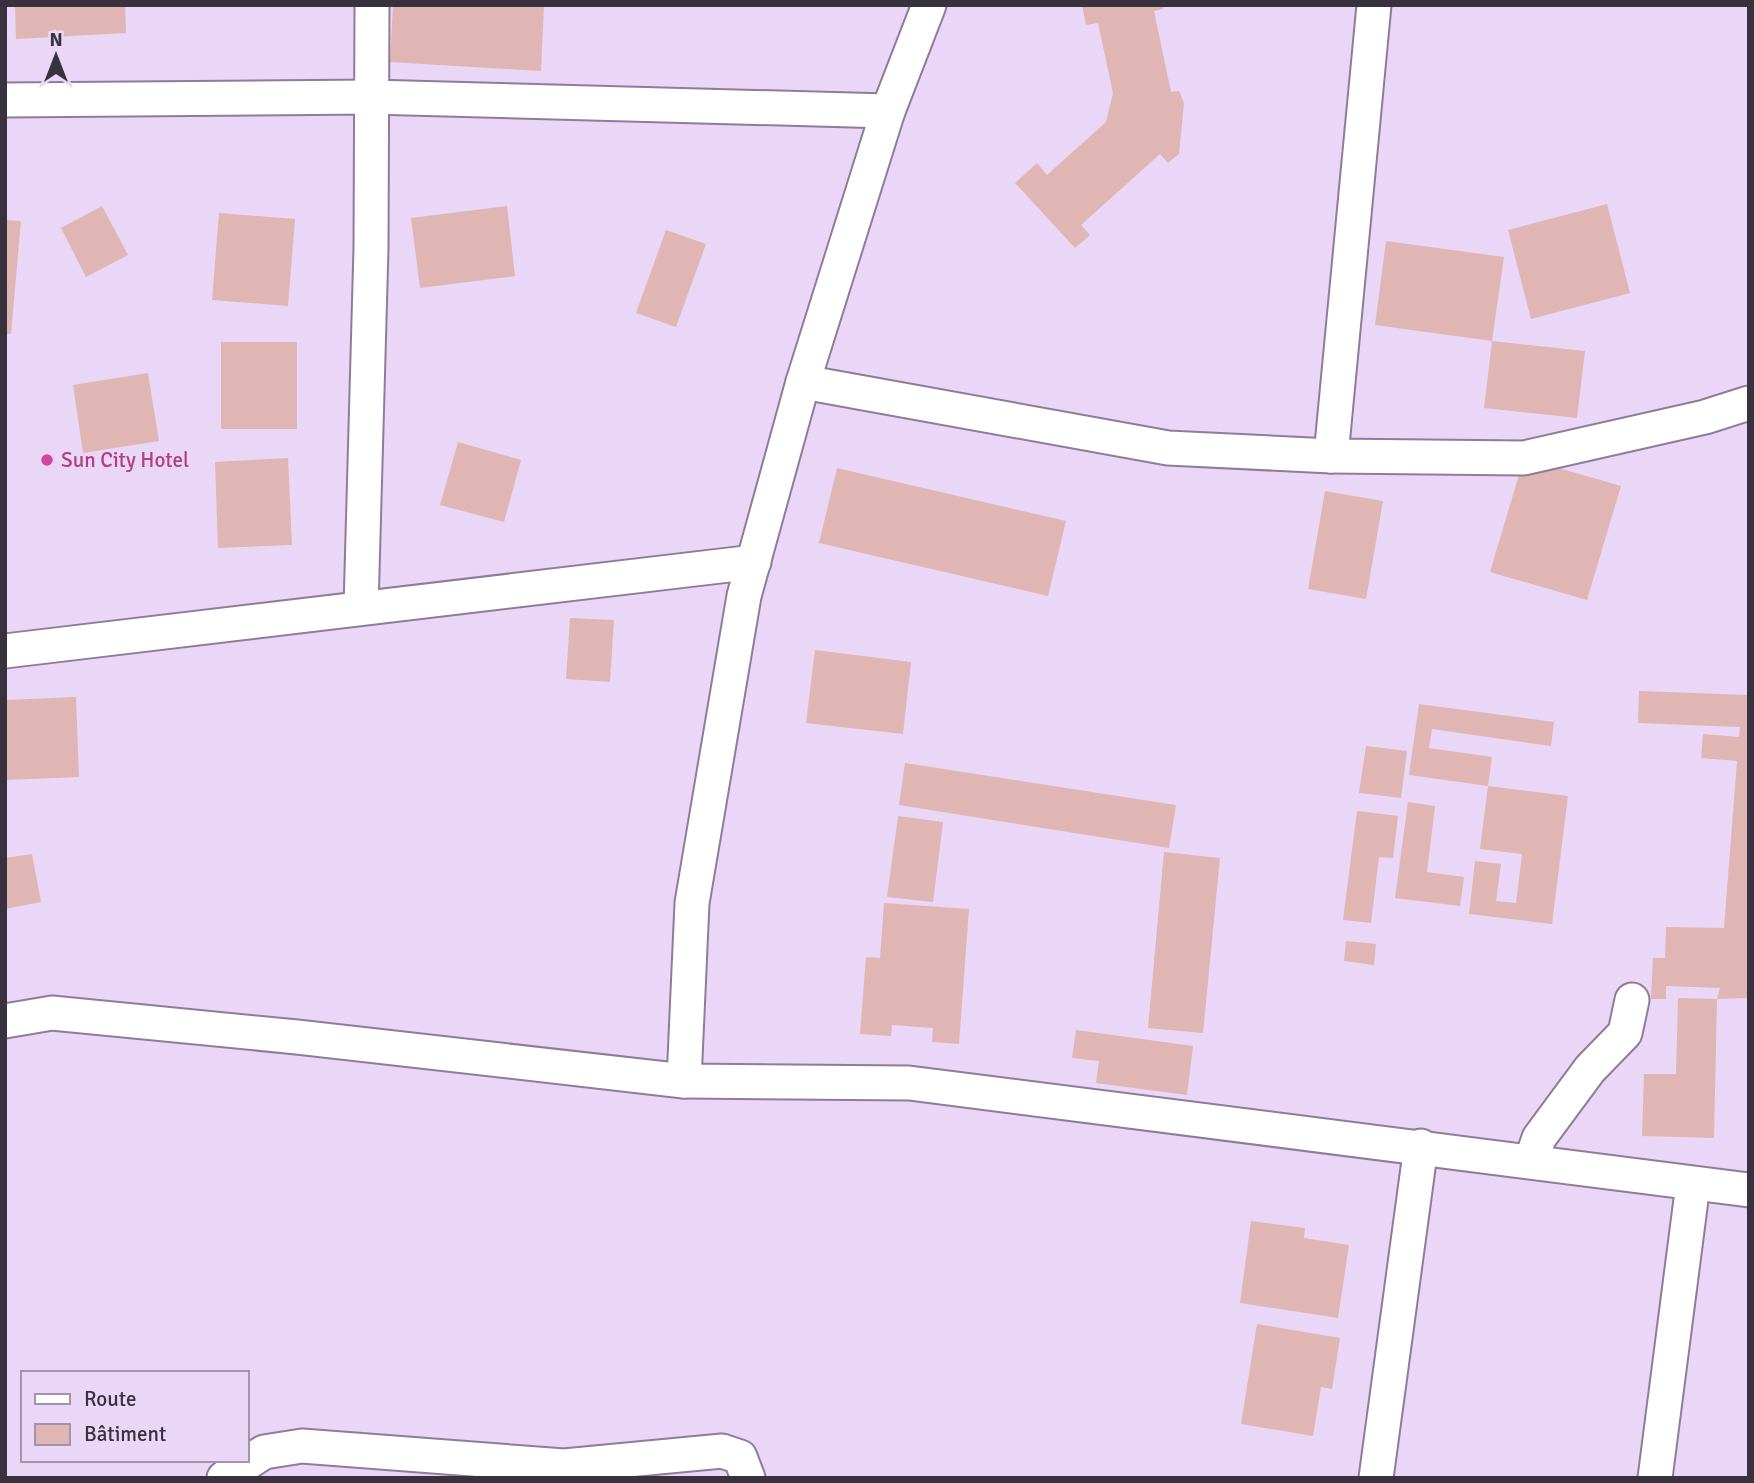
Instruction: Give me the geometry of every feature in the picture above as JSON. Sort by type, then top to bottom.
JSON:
[{"type":"street","points":[[361,608],[371,248],[372,5]]},
{"type":"street","points":[[684,1081],[692,903],[744,596],[803,382],[888,111],[929,5]]},
{"type":"street","points":[[1331,456],[1374,5]]},
{"type":"street","points":[[5,100],[371,97],[888,111]]},
{"type":"street","points":[[803,382],[1168,448],[1331,456],[1524,458],[1704,417],[1749,403]]},
{"type":"street","points":[[5,651],[754,562]]},
{"type":"street","points":[[1531,1161],[1539,1138],[1590,1069],[1625,1033],[1632,1000]]},
{"type":"street","points":[[5,1021],[52,1013],[297,1037],[684,1081],[909,1083],[1421,1146],[1749,1190]]},
{"type":"street","points":[[1376,1478],[1421,1146]]},
{"type":"street","points":[[1655,1478],[1693,1184]]},
{"type":"street","points":[[224,1478],[264,1452],[302,1446],[564,1466],[722,1451],[740,1457],[748,1478]]},
{"type":"building","points":[[15,5],[125,5],[126,33],[16,39]]},
{"type":"building","points":[[393,5],[544,5],[541,71],[390,62]]},
{"type":"building","points":[[1082,5],[1162,5],[1163,9],[1154,11],[1171,92],[1179,91],[1184,103],[1179,154],[1168,163],[1160,154],[1081,225],[1090,235],[1075,248],[1015,183],[1037,163],[1047,175],[1106,122],[1113,93],[1098,23],[1086,25]]},
{"type":"building","points":[[1607,204],[1630,293],[1531,319],[1508,230]]},
{"type":"building","points":[[102,206],[128,255],[86,277],[61,228]]},
{"type":"building","points":[[507,206],[515,276],[420,288],[411,218]]},
{"type":"building","points":[[219,213],[295,219],[288,306],[212,300]]},
{"type":"building","points":[[5,220],[21,221],[11,334],[5,334]]},
{"type":"building","points":[[666,230],[706,244],[676,327],[636,313]]},
{"type":"building","points":[[1386,241],[1504,257],[1492,341],[1375,325]]},
{"type":"building","points":[[1492,341],[1585,351],[1577,418],[1484,408]]},
{"type":"building","points":[[221,342],[297,342],[297,429],[221,429]]},
{"type":"building","points":[[148,373],[159,441],[83,453],[73,385]]},
{"type":"building","points":[[458,442],[521,460],[504,522],[440,505]]},
{"type":"building","points":[[288,458],[292,545],[218,548],[215,462]]},
{"type":"building","points":[[1524,458],[1621,486],[1587,600],[1490,572]]},
{"type":"building","points":[[837,468],[1066,521],[1048,596],[819,543]]},
{"type":"building","points":[[1325,491],[1383,501],[1366,599],[1308,589]]},
{"type":"building","points":[[570,618],[614,620],[610,682],[566,679]]},
{"type":"building","points":[[815,650],[911,662],[903,734],[806,723]]},
{"type":"building","points":[[1639,691],[1749,695],[1749,998],[1717,999],[1720,988],[1666,986],[1666,999],[1651,999],[1653,958],[1665,958],[1666,927],[1724,928],[1737,761],[1701,758],[1703,734],[1739,737],[1740,727],[1638,723]]},
{"type":"building","points":[[76,697],[79,777],[5,780],[5,700]]},
{"type":"building","points":[[1419,704],[1554,722],[1551,746],[1432,729],[1429,748],[1492,757],[1488,786],[1409,775]]},
{"type":"building","points":[[1366,746],[1407,751],[1401,798],[1359,793]]},
{"type":"building","points":[[905,763],[1176,805],[1169,848],[899,805]]},
{"type":"building","points":[[1488,786],[1568,796],[1552,924],[1469,914],[1475,861],[1501,864],[1496,901],[1516,903],[1522,854],[1480,849]]},
{"type":"building","points":[[1408,802],[1435,806],[1427,872],[1464,877],[1460,906],[1395,898]]},
{"type":"building","points":[[1357,811],[1398,816],[1393,858],[1379,857],[1371,923],[1343,920]]},
{"type":"building","points":[[898,816],[943,822],[933,902],[887,897]]},
{"type":"building","points":[[1164,852],[1220,858],[1203,1033],[1148,1028]]},
{"type":"building","points":[[32,854],[41,902],[5,909],[5,858]]},
{"type":"building","points":[[884,903],[969,909],[959,1044],[932,1042],[933,1028],[892,1025],[891,1036],[860,1034],[866,957],[880,958]]},
{"type":"building","points":[[1346,941],[1376,944],[1374,965],[1344,961]]},
{"type":"building","points":[[1678,998],[1717,999],[1714,1138],[1642,1136],[1644,1074],[1676,1074]]},
{"type":"building","points":[[1076,1030],[1193,1046],[1187,1095],[1096,1083],[1099,1061],[1072,1058]]},
{"type":"building","points":[[1251,1221],[1305,1228],[1304,1238],[1349,1245],[1338,1318],[1240,1303]]},
{"type":"building","points":[[1257,1324],[1340,1338],[1332,1389],[1321,1387],[1313,1436],[1241,1424]]},
{"type":"place","name":"Sun City Hotel","points":[[47,460]]}]
